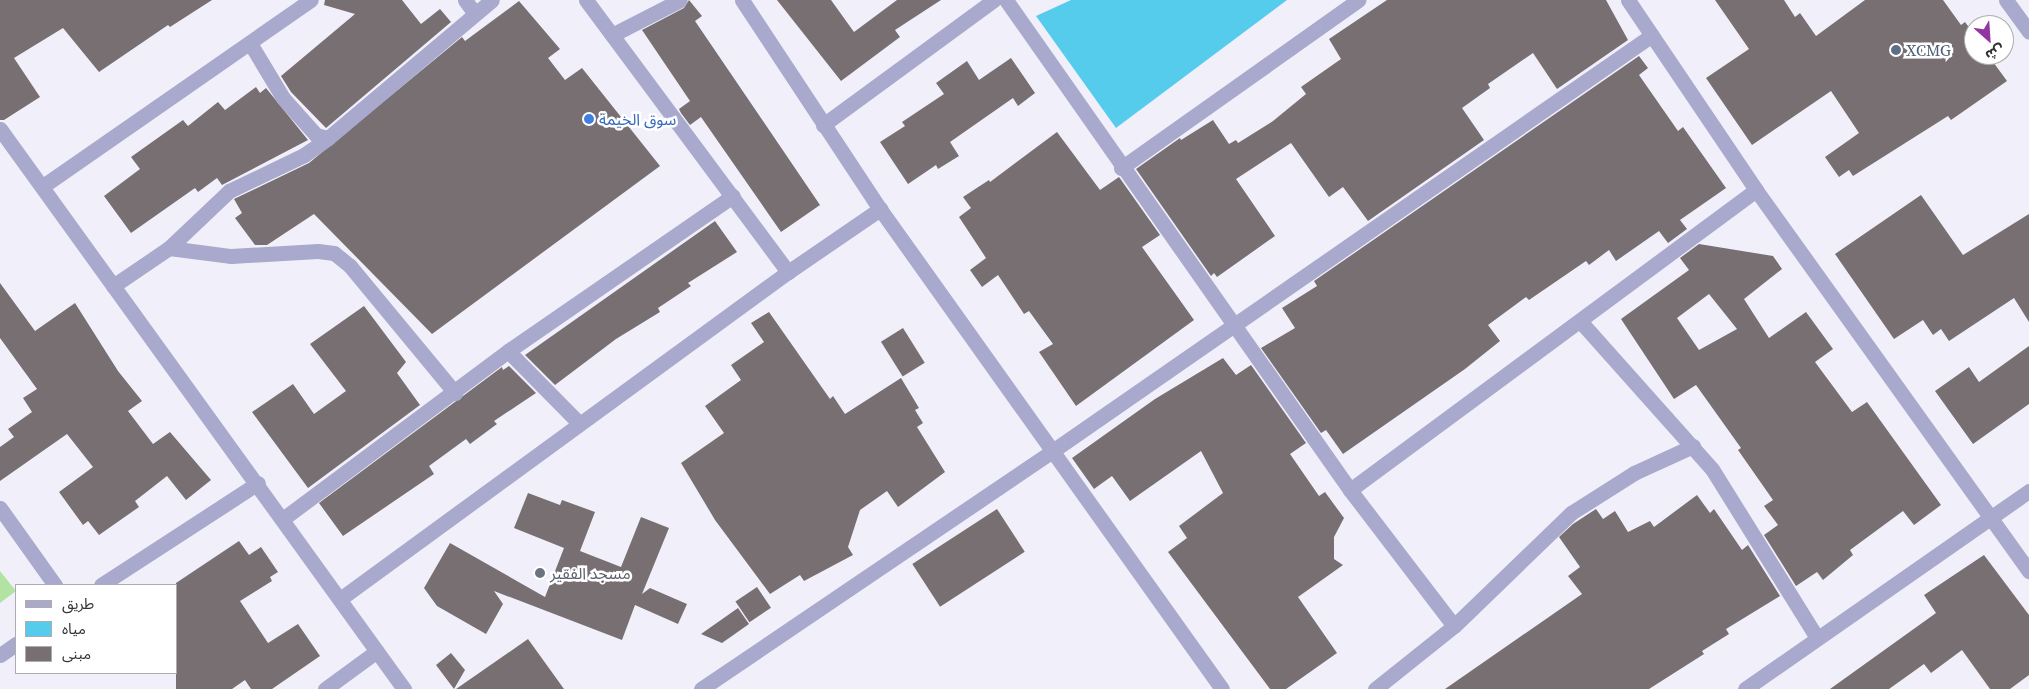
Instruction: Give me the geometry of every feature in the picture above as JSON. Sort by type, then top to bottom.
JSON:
[{"type":"street","points":[[43,186],[311,0]]},
{"type":"street","points":[[465,0],[476,14]]},
{"type":"street","points":[[113,286],[169,248],[229,191],[304,155],[328,138],[492,0]]},
{"type":"street","points":[[586,0],[788,272]]},
{"type":"street","points":[[612,35],[680,0]]},
{"type":"street","points":[[742,0],[880,209],[1051,452],[1222,689]]},
{"type":"street","points":[[823,125],[994,0]]},
{"type":"street","points":[[1006,0],[1121,168],[1350,490],[1454,626]]},
{"type":"street","points":[[1121,168],[1358,0]]},
{"type":"street","points":[[1628,0],[1756,190],[1992,516],[2029,571]]},
{"type":"street","points":[[2006,0],[2029,32]]},
{"type":"street","points":[[701,689],[1051,452],[1652,35]]},
{"type":"street","points":[[250,43],[283,98],[316,136],[328,138]]},
{"type":"street","points":[[0,129],[284,518],[404,689]]},
{"type":"street","points":[[1350,490],[1756,190]]},
{"type":"street","points":[[284,518],[456,393],[508,351],[732,196]]},
{"type":"street","points":[[340,599],[788,272],[880,209]]},
{"type":"street","points":[[169,248],[231,256],[318,251],[334,253],[350,266],[456,393]]},
{"type":"street","points":[[1580,321],[1712,468],[1817,638]]},
{"type":"street","points":[[508,351],[580,423]]},
{"type":"street","points":[[1375,689],[1454,626],[1572,513],[1634,473],[1693,446]]},
{"type":"street","points":[[103,584],[258,483]]},
{"type":"street","points":[[1745,689],[2029,491]]},
{"type":"street","points":[[0,508],[55,584]]},
{"type":"street","points":[[0,655],[15,645]]},
{"type":"street","points":[[324,689],[377,651]]},
{"type":"green space","points":[[0,571],[15,592],[0,603]]},
{"type":"water","points":[[1071,0],[1287,0],[1116,128],[1036,16]]},
{"type":"building","points":[[0,0],[212,0],[170,27],[168,25],[99,72],[63,28],[14,58],[40,97],[4,120],[0,120]]},
{"type":"building","points":[[325,0],[402,0],[421,24],[440,9],[451,22],[326,128],[291,92],[281,76],[355,14],[324,5]]},
{"type":"building","points":[[689,0],[702,16],[695,21],[820,205],[781,232],[701,117],[690,125],[681,113],[679,109],[690,101],[642,30],[684,8]]},
{"type":"building","points":[[777,0],[831,0],[854,32],[897,0],[941,0],[895,30],[900,37],[841,81]]},
{"type":"building","points":[[1387,0],[1606,0],[1628,40],[1557,89],[1533,53],[1488,84],[1490,88],[1462,108],[1484,140],[1368,221],[1343,187],[1329,197],[1291,143],[1236,179],[1275,236],[1217,277],[1214,273],[1211,276],[1136,169],[1180,138],[1181,140],[1213,120],[1229,144],[1236,140],[1238,143],[1273,121],[1306,94],[1301,87],[1341,59],[1329,39]]},
{"type":"building","points":[[1715,0],[1784,0],[1795,17],[1800,13],[1816,36],[1865,0],[1943,0],[1961,25],[1964,23],[1964,65],[1995,65],[2007,81],[1951,120],[1948,116],[1853,176],[1849,170],[1839,177],[1825,157],[1859,133],[1831,91],[1752,145],[1706,78],[1749,49]]},
{"type":"building","points":[[519,1],[560,49],[548,58],[565,80],[582,68],[660,166],[432,334],[314,214],[267,245],[255,245],[235,218],[242,213],[234,199],[309,163],[462,37],[465,41]]},
{"type":"building","points":[[1639,56],[1648,68],[1639,75],[1678,131],[1683,127],[1726,188],[1680,220],[1687,229],[1668,243],[1659,231],[1616,261],[1609,250],[1589,265],[1586,261],[1529,300],[1526,297],[1488,325],[1500,341],[1465,369],[1343,454],[1326,430],[1321,433],[1261,348],[1295,328],[1282,308],[1317,286],[1314,281]]},
{"type":"building","points":[[1011,58],[1035,93],[1018,106],[1013,98],[950,142],[959,156],[938,169],[936,165],[908,184],[880,142],[905,126],[902,122],[944,94],[936,83],[967,61],[979,80]]},
{"type":"building","points":[[256,87],[260,93],[266,88],[308,140],[222,185],[217,178],[198,192],[195,188],[131,233],[104,196],[140,169],[131,157],[183,120],[188,126],[218,102],[225,110]]},
{"type":"building","points":[[1057,132],[1100,190],[1119,177],[1160,235],[1142,247],[1194,320],[1076,406],[1039,352],[1053,344],[1029,311],[1024,314],[998,275],[982,287],[970,270],[986,258],[959,217],[971,208],[963,197],[989,180],[990,182]]},
{"type":"building","points":[[1921,195],[1963,255],[2029,214],[2029,322],[2014,298],[1949,341],[1941,329],[1933,335],[1923,320],[1894,339],[1835,254]]},
{"type":"building","points":[[715,221],[737,252],[688,283],[691,286],[658,308],[660,312],[616,339],[555,385],[525,355]]},
{"type":"building","points":[[1699,244],[1773,256],[1782,269],[1744,299],[1769,338],[1806,312],[1833,349],[1815,362],[1852,412],[1867,402],[1941,505],[1914,525],[1903,511],[1850,550],[1853,555],[1823,580],[1817,572],[1796,586],[1764,535],[1778,525],[1764,506],[1773,500],[1738,450],[1741,448],[1696,385],[1674,399],[1621,319],[1689,270],[1680,258]],"holes":[[[1709,294],[1737,329],[1699,350],[1677,318]]]},
{"type":"building","points":[[0,283],[35,331],[75,303],[118,371],[142,401],[128,411],[153,444],[170,432],[211,480],[186,500],[167,476],[135,501],[139,507],[99,535],[88,521],[83,525],[59,492],[93,467],[67,434],[0,481],[0,447],[14,437],[8,429],[32,412],[23,398],[37,389],[0,338]]},
{"type":"building","points":[[364,306],[406,362],[397,373],[420,405],[308,488],[252,412],[293,384],[314,414],[346,391],[310,344]]},
{"type":"building","points":[[769,312],[830,399],[833,396],[845,414],[901,378],[919,408],[915,410],[923,423],[917,427],[945,472],[898,507],[887,491],[860,510],[848,547],[853,555],[804,581],[800,575],[770,594],[715,520],[681,463],[724,433],[705,406],[741,380],[731,365],[764,342],[751,323]]},
{"type":"building","points":[[903,328],[925,363],[903,377],[881,342]]},
{"type":"building","points":[[2029,346],[2029,404],[1973,444],[1935,391],[1969,367],[1979,382]]},
{"type":"building","points":[[1223,358],[1236,375],[1251,365],[1306,443],[1290,454],[1319,496],[1325,492],[1344,518],[1334,537],[1334,559],[1343,565],[1298,597],[1337,653],[1286,689],[1270,689],[1168,552],[1187,538],[1179,526],[1223,493],[1201,451],[1130,501],[1112,476],[1094,489],[1072,458],[1155,399]]},
{"type":"building","points":[[509,366],[536,393],[494,421],[497,424],[470,444],[466,439],[429,466],[434,474],[343,536],[319,503],[502,367],[503,370]]},
{"type":"building","points":[[528,493],[560,505],[562,500],[595,512],[580,551],[621,567],[641,517],[669,528],[642,594],[650,588],[687,604],[678,624],[635,605],[622,640],[494,591],[503,604],[486,634],[437,606],[424,588],[450,543],[545,597],[564,548],[514,528]]},
{"type":"building","points":[[1697,495],[1710,513],[1714,509],[1742,550],[1748,545],[1780,596],[1726,629],[1729,634],[1702,651],[1704,654],[1649,689],[1445,689],[1582,594],[1568,576],[1580,567],[1559,537],[1573,524],[1596,509],[1603,519],[1615,511],[1628,532],[1650,521],[1654,527]]},
{"type":"building","points":[[997,509],[1025,552],[940,607],[912,564]]},
{"type":"building","points":[[239,541],[249,555],[261,547],[278,572],[270,577],[272,581],[240,601],[268,643],[298,624],[320,656],[272,689],[251,689],[245,680],[232,689],[176,689],[176,674],[178,674],[178,584],[176,583]]},
{"type":"building","points":[[1984,555],[2029,615],[2029,675],[2010,689],[1990,689],[1962,650],[1931,673],[1924,664],[1889,689],[1830,689],[1936,613],[1924,595]]},
{"type":"building","points":[[757,587],[771,608],[749,622],[735,602]]},
{"type":"building","points":[[738,608],[749,624],[722,643],[701,634]]},
{"type":"building","points":[[528,639],[564,689],[456,689]]},
{"type":"building","points":[[451,653],[465,670],[454,689],[436,665]]},
{"type":"place","name":"XCMG","points":[[1896,50]]},
{"type":"place","name":"سوق الخيمة","points":[[589,119]]},
{"type":"place","name":"مسجد الفقير","points":[[540,573]]}]
